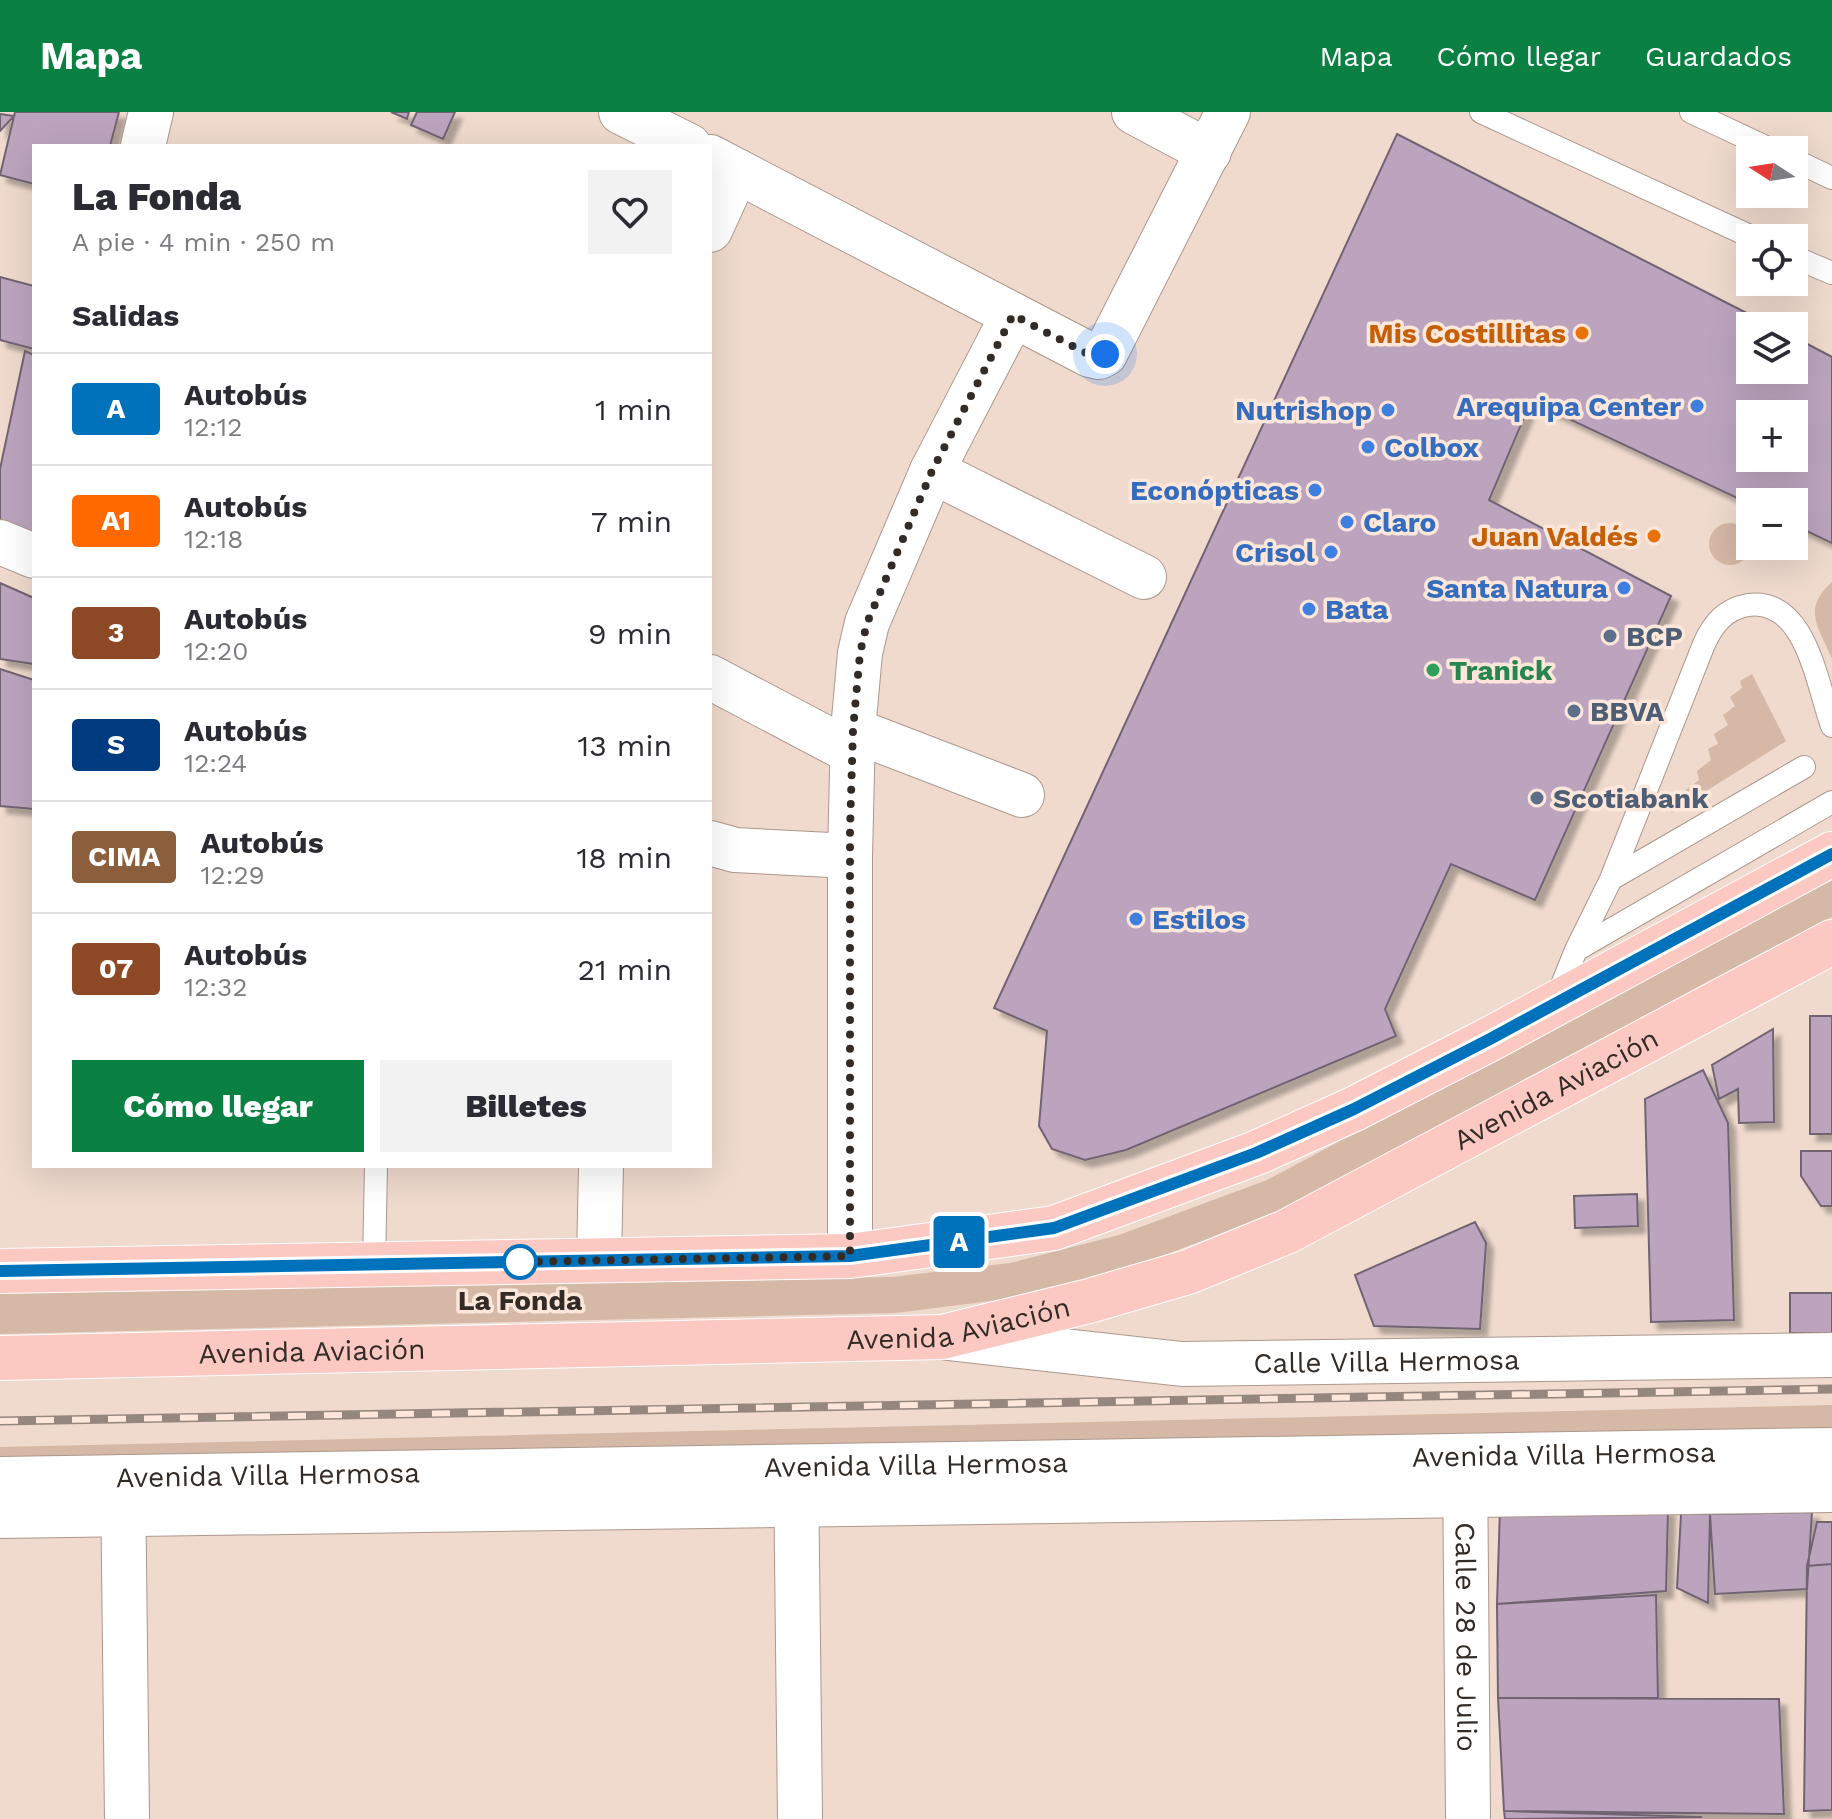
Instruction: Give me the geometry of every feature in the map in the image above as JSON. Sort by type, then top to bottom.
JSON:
[{"type":"main road","points":[[0,1271],[850,1256],[1054,1228],[1256,1153],[1368,1102],[1832,854]]},
{"type":"main road","name":"Avenida Aviación","points":[[0,1358],[942,1337],[1089,1301],[1188,1272],[1286,1232],[1832,942]]},
{"type":"street","points":[[143,144],[151,112]]},
{"type":"street","points":[[621,112],[685,144]]},
{"type":"street","points":[[1134,112],[1209,152]]},
{"type":"street","points":[[712,221],[724,164],[1099,357],[1105,354],[1228,112]]},
{"type":"street","points":[[850,1256],[850,856],[852,741],[860,653],[867,623],[932,471],[1013,315]]},
{"type":"street","points":[[932,471],[1144,577]]},
{"type":"street","points":[[0,542],[32,555]]},
{"type":"street","points":[[712,678],[852,741],[1022,795]]},
{"type":"street","points":[[712,844],[735,850],[850,856]]},
{"type":"street","points":[[599,1260],[601,1168]]},
{"type":"street","name":"Calle Villa Hermosa","points":[[942,1337],[1182,1364],[1832,1355]]},
{"type":"street","name":"Avenida Villa Hermosa","points":[[0,1516],[123,1496],[1466,1475],[1832,1450]]},
{"type":"street","name":"Avenida Villa Hermosa","points":[[1466,1475],[1832,1490]]},
{"type":"street","name":"Calle 28 de Julio","points":[[1466,1475],[1468,1819]]},
{"type":"street","name":"Avenida Villa Hermosa","points":[[0,1479],[123,1496]]},
{"type":"street","points":[[796,1486],[800,1819]]},
{"type":"street","points":[[123,1496],[127,1819]]},
{"type":"lane","points":[[1481,112],[1736,230]]},
{"type":"lane","points":[[1691,112],[1742,136]]},
{"type":"lane","points":[[1808,167],[1832,178]]},
{"type":"lane","points":[[1808,263],[1832,273]]},
{"type":"lane","points":[[1555,1003],[1576,950],[1611,879],[1712,627],[1727,613],[1743,606],[1760,604],[1792,621],[1802,637],[1832,724]]},
{"type":"lane","points":[[1611,879],[1804,767]]},
{"type":"lane","points":[[1576,950],[1832,802]]},
{"type":"lane","points":[[374,1264],[376,1168]]},
{"type":"shaded area","points":[[1730,523],[1736,524],[1736,560],[1743,560],[1730,565],[1715,559],[1709,544],[1715,529]]},
{"type":"shaded area","points":[[1832,582],[1832,659],[1818,628],[1815,610],[1817,601]]},
{"type":"shaded area","points":[[1752,674],[1786,741],[1671,813],[1674,799],[1699,780],[1697,771],[1711,760],[1708,749],[1718,744],[1714,734],[1728,725],[1723,715],[1735,706],[1730,697],[1742,688],[1740,681]]},
{"type":"shaded area","points":[[1832,878],[1832,917],[1283,1210],[1128,1269],[1007,1299],[895,1313],[0,1334],[0,1293],[892,1277],[1010,1263],[1119,1235],[1267,1180]]},
{"type":"shaded area","points":[[1832,1405],[1832,1434],[0,1459],[0,1447]]},
{"type":"building","points":[[15,112],[119,112],[111,144],[32,144],[32,183],[0,175]]},
{"type":"building","points":[[391,112],[409,112],[407,119]]},
{"type":"building","points":[[417,112],[455,112],[443,139],[411,125]]},
{"type":"building","points":[[0,114],[14,116],[0,131]]},
{"type":"building","points":[[1397,134],[1745,312],[1736,312],[1736,384],[1808,384],[1808,344],[1832,357],[1832,543],[1808,532],[1808,488],[1736,488],[1736,497],[1531,401],[1489,500],[1671,596],[1535,900],[1451,864],[1385,1009],[1396,1036],[1126,1150],[1085,1160],[1052,1149],[1039,1126],[1047,1031],[994,1008]]},
{"type":"building","points":[[0,277],[32,285],[32,348],[0,340]]},
{"type":"building","points":[[25,351],[32,354],[32,540],[0,525],[0,469]]},
{"type":"building","points":[[0,583],[32,597],[32,664],[0,659]]},
{"type":"building","points":[[0,669],[32,679],[32,809],[0,806]]},
{"type":"building","points":[[1810,1016],[1832,1016],[1832,1134],[1810,1134]]},
{"type":"building","points":[[1773,1029],[1774,1122],[1739,1123],[1738,1089],[1719,1099],[1712,1065]]},
{"type":"building","points":[[1703,1070],[1728,1123],[1734,1320],[1651,1322],[1645,1099]]},
{"type":"building","points":[[1801,1151],[1832,1151],[1832,1206],[1821,1206],[1801,1176]]},
{"type":"building","points":[[1637,1194],[1638,1226],[1575,1228],[1574,1196]]},
{"type":"building","points":[[1475,1222],[1486,1243],[1480,1329],[1374,1326],[1355,1275]]},
{"type":"building","points":[[1790,1293],[1832,1293],[1832,1333],[1790,1333]]},
{"type":"building","points":[[1500,1508],[1668,1508],[1666,1591],[1497,1604]]},
{"type":"building","points":[[1812,1512],[1807,1589],[1715,1594],[1710,1514]]},
{"type":"building","points":[[1681,1514],[1710,1514],[1708,1603],[1677,1588]]},
{"type":"building","points":[[1817,1522],[1832,1522],[1832,1564],[1807,1566]]},
{"type":"building","points":[[1832,1564],[1832,1810],[1804,1811],[1807,1566]]},
{"type":"building","points":[[1656,1595],[1658,1698],[1498,1698],[1497,1604]]},
{"type":"building","points":[[1498,1698],[1779,1699],[1784,1814],[1504,1811]]},
{"type":"building","points":[[1504,1811],[1702,1817],[1505,1819]]},
{"type":"railway","points":[[0,1421],[1832,1389]]},
{"type":"bus line","name":"A","points":[[0,1271],[850,1256],[1054,1228],[1256,1153],[1354,1109],[1832,854]]},
{"type":"place","name":"Mis Costillitas","points":[[1582,333]]},
{"type":"place","name":"Arequipa Center","points":[[1697,406]]},
{"type":"place","name":"Nutrishop","points":[[1388,410]]},
{"type":"place","name":"Colbox","points":[[1368,447]]},
{"type":"place","name":"Econópticas","points":[[1315,490]]},
{"type":"place","name":"Claro","points":[[1347,522]]},
{"type":"place","name":"Juan Valdés","points":[[1654,536]]},
{"type":"place","name":"Crisol","points":[[1331,552]]},
{"type":"place","name":"Santa Natura","points":[[1624,588]]},
{"type":"place","name":"Bata","points":[[1309,609]]},
{"type":"place","name":"BCP","points":[[1610,636]]},
{"type":"place","name":"Tranick","points":[[1433,670]]},
{"type":"place","name":"BBVA","points":[[1574,711]]},
{"type":"place","name":"Scotiabank","points":[[1537,798]]},
{"type":"place","name":"Estilos","points":[[1136,919]]},
{"type":"place","name":"La Fonda","points":[[520,1262]]},
{"type":"route","points":[[520,1262],[515,1262],[850,1256],[852,752],[860,653],[867,623],[932,471],[1013,315],[1090,355],[1099,357],[1105,354]]}]
